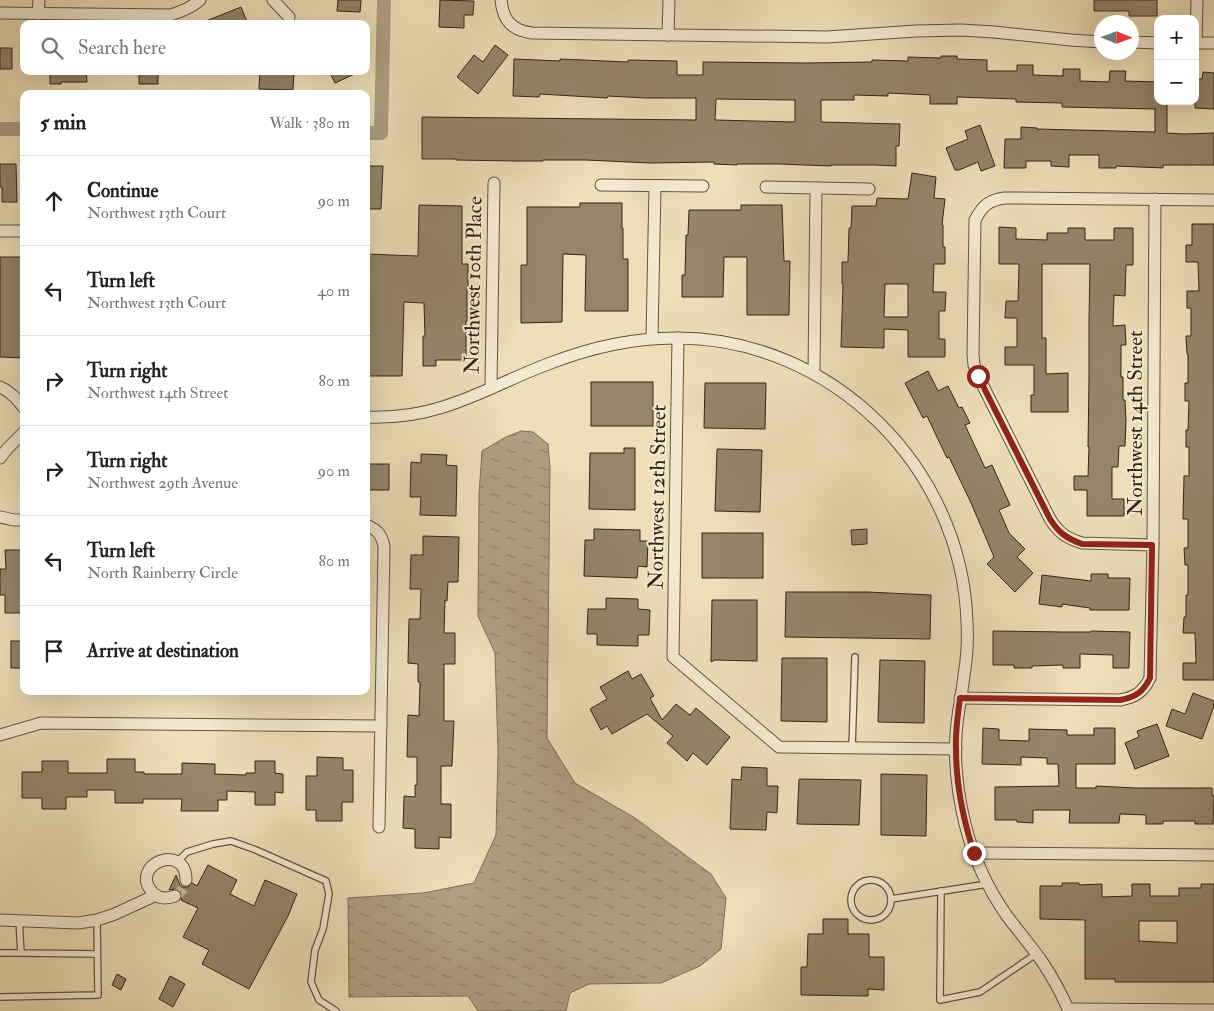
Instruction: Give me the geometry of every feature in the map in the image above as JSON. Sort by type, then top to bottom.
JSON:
[{"type":"street","points":[[38,14],[39,0]]},
{"type":"street","points":[[0,13],[170,15],[189,8],[200,0]]},
{"type":"street","points":[[273,0],[290,17]]},
{"type":"street","points":[[501,0],[502,12],[506,20],[514,28],[532,34],[827,37],[961,30],[1094,41]]},
{"type":"street","points":[[668,36],[669,0]]},
{"type":"street","points":[[1197,0],[1197,15]]},
{"type":"street","points":[[1139,42],[1154,42]]},
{"type":"street","points":[[1199,43],[1214,43]]},
{"type":"street","name":"Northwest 10th Place","points":[[491,388],[494,182]]},
{"type":"street","points":[[601,185],[703,186]]},
{"type":"street","points":[[652,338],[655,186]]},
{"type":"street","points":[[766,187],[869,189]]},
{"type":"street","points":[[814,374],[816,188]]},
{"type":"street","points":[[1152,545],[1082,544],[1063,535],[1050,519],[974,365],[975,220],[987,204],[996,199],[1005,198],[1214,200]]},
{"type":"street","name":"Northwest 14th Street","points":[[960,698],[1120,700],[1139,694],[1150,678],[1155,199]]},
{"type":"street","points":[[0,230],[20,231]]},
{"type":"street","points":[[370,417],[412,415],[442,408],[581,352],[603,346],[652,338],[694,338],[762,351],[794,363],[846,394],[873,416],[897,441],[918,468],[945,518],[956,551],[964,584],[967,618],[966,659],[956,732],[958,782],[966,827],[974,853],[988,884],[1006,914],[1045,966],[1061,993],[1068,1010],[1214,1010]]},
{"type":"street","name":"Northwest 12th Street","points":[[678,338],[673,657],[779,747],[852,748]]},
{"type":"street","points":[[0,387],[7,390],[20,404]]},
{"type":"street","points":[[0,458],[20,436]]},
{"type":"street","points":[[0,517],[20,520]]},
{"type":"street","points":[[370,526],[375,528],[382,536],[384,546],[379,827]]},
{"type":"street","points":[[0,735],[41,723],[381,726]]},
{"type":"street","points":[[852,748],[956,749]]},
{"type":"street","points":[[974,853],[1214,855]]},
{"type":"street","points":[[156,896],[148,886],[147,880],[150,868],[154,864],[165,859],[177,862],[185,871],[186,880]]},
{"type":"street","points":[[0,920],[78,923],[97,920],[115,914],[156,896],[168,898],[175,896]]},
{"type":"lane","points":[[852,748],[855,657]]},
{"type":"lane","points":[[177,862],[187,852],[231,841],[326,881],[329,894],[323,929],[315,950],[311,982],[319,1000],[336,1011]]},
{"type":"lane","points":[[876,880],[887,887],[891,899],[891,905],[884,916],[878,919],[866,920],[860,917],[852,907],[851,895],[858,884],[864,881],[876,880]]},
{"type":"lane","points":[[891,899],[988,884]]},
{"type":"lane","points":[[941,891],[940,1000],[980,992],[1036,954]]},
{"type":"lane","points":[[19,920],[20,953]]},
{"type":"lane","points":[[0,997],[98,995],[97,920]]},
{"type":"lane","points":[[0,953],[97,954]]},
{"type":"water","points":[[521,431],[533,432],[548,444],[550,468],[547,738],[575,783],[635,818],[711,874],[726,898],[721,949],[700,966],[661,983],[589,984],[570,993],[566,1011],[478,1011],[468,996],[349,997],[348,898],[423,893],[474,883],[496,835],[498,752],[495,653],[478,616],[479,494],[482,451],[506,437]]},
{"type":"building","points":[[338,0],[361,0],[360,12],[337,11]]},
{"type":"building","points":[[440,0],[474,1],[473,15],[464,15],[464,28],[439,27]]},
{"type":"building","points":[[1094,0],[1157,0],[1157,15],[1154,16],[1129,15],[1129,11],[1094,11]]},
{"type":"building","points":[[241,7],[246,20],[208,20]]},
{"type":"building","points":[[495,45],[508,55],[478,94],[457,77],[474,55],[483,62]]},
{"type":"building","points":[[0,48],[12,48],[12,69],[0,69]]},
{"type":"building","points":[[941,56],[957,56],[957,59],[987,60],[987,71],[1017,71],[1017,65],[1033,65],[1033,75],[1063,76],[1063,69],[1080,69],[1080,81],[1109,82],[1110,71],[1126,71],[1125,81],[1154,82],[1154,105],[1167,105],[1167,133],[1214,133],[1214,165],[1163,165],[1163,168],[1116,166],[1116,168],[1099,168],[1099,155],[1069,155],[1069,167],[1051,166],[1051,161],[1026,161],[1026,168],[1004,168],[1005,139],[1021,139],[1021,127],[1155,132],[1155,109],[1062,107],[1062,103],[1016,102],[1016,99],[957,97],[957,104],[930,104],[930,95],[888,93],[888,96],[854,95],[854,100],[821,100],[821,122],[900,124],[899,146],[896,146],[896,166],[422,159],[422,117],[696,120],[696,98],[608,96],[607,98],[540,94],[539,97],[513,96],[514,59],[628,62],[628,60],[677,61],[677,75],[703,75],[703,62],[872,62],[872,60],[908,61],[908,57],[941,58]],"holes":[[[716,99],[795,100],[795,122],[715,120]]]},
{"type":"building","points":[[1203,72],[1214,73],[1214,109],[1195,108],[1195,105],[1199,105],[1199,79],[1202,79]]},
{"type":"building","points":[[50,75],[86,75],[87,82],[50,84]]},
{"type":"building","points":[[139,75],[158,75],[158,84],[139,84]]},
{"type":"building","points":[[260,75],[294,75],[293,90],[259,89]]},
{"type":"building","points":[[331,75],[352,75],[335,83]]},
{"type":"building","points":[[980,125],[995,166],[981,171],[978,162],[955,170],[946,148],[968,139],[965,131]]},
{"type":"building","points":[[0,164],[16,164],[17,202],[2,202]]},
{"type":"building","points":[[370,166],[383,166],[381,209],[370,209]]},
{"type":"building","points":[[912,173],[936,177],[934,198],[945,199],[942,225],[945,264],[934,264],[933,292],[946,292],[945,311],[939,311],[939,339],[945,339],[945,357],[908,357],[908,330],[884,329],[884,348],[841,347],[842,262],[848,262],[852,206],[876,206],[877,198],[908,199]],"holes":[[[885,284],[908,284],[908,317],[884,317]]]},
{"type":"building","points":[[580,203],[622,203],[623,259],[628,259],[628,311],[585,311],[586,255],[563,254],[562,322],[521,323],[521,265],[527,265],[527,207],[580,207]]},
{"type":"building","points":[[419,205],[462,206],[462,264],[468,264],[466,360],[436,360],[436,366],[423,366],[423,336],[425,336],[424,303],[404,302],[402,376],[370,376],[370,254],[418,256]]},
{"type":"building","points":[[741,205],[782,205],[784,261],[790,261],[789,315],[747,315],[747,257],[724,257],[723,297],[682,297],[682,275],[685,275],[689,210],[741,210]]},
{"type":"building","points":[[1192,224],[1214,224],[1214,680],[1183,680],[1183,663],[1196,663],[1195,633],[1183,633],[1184,617],[1186,617],[1186,595],[1188,595],[1188,565],[1185,565],[1184,548],[1188,548],[1188,519],[1183,519],[1184,476],[1189,476],[1189,447],[1186,447],[1186,430],[1188,430],[1189,401],[1185,401],[1185,383],[1188,383],[1186,336],[1191,336],[1191,308],[1187,308],[1187,291],[1199,291],[1198,262],[1186,262],[1186,245],[1192,245]]},
{"type":"building","points":[[999,227],[1016,228],[1016,239],[1047,240],[1047,233],[1068,233],[1068,228],[1085,228],[1085,240],[1114,240],[1114,228],[1133,228],[1133,265],[1126,265],[1125,296],[1114,295],[1113,326],[1125,325],[1126,345],[1121,345],[1121,377],[1123,377],[1123,400],[1125,400],[1125,446],[1119,446],[1118,467],[1112,467],[1112,499],[1124,499],[1124,516],[1087,516],[1087,490],[1074,490],[1074,476],[1088,476],[1090,264],[1042,264],[1042,338],[1046,338],[1046,374],[1068,373],[1068,412],[1031,412],[1031,395],[1034,395],[1034,365],[1005,365],[1005,347],[1017,347],[1017,318],[1005,318],[1006,301],[1018,301],[1019,264],[999,264]]},
{"type":"building","points":[[0,257],[20,257],[20,358],[0,357]]},
{"type":"building","points":[[928,371],[938,391],[948,386],[959,408],[962,407],[970,423],[965,425],[985,468],[992,465],[1010,505],[999,510],[1009,533],[1025,549],[1017,557],[1033,573],[1015,592],[987,564],[994,557],[972,505],[927,416],[923,418],[905,383]]},
{"type":"building","points":[[591,382],[653,382],[653,426],[591,426]]},
{"type":"building","points":[[705,383],[766,383],[765,429],[704,428]]},
{"type":"building","points":[[624,448],[635,448],[635,510],[589,509],[590,453],[624,453]]},
{"type":"building","points":[[717,449],[762,450],[760,512],[715,511]]},
{"type":"building","points":[[421,454],[447,455],[446,465],[457,466],[456,516],[420,515],[421,497],[410,497],[411,462],[421,463]]},
{"type":"building","points":[[370,464],[389,464],[389,490],[370,490]]},
{"type":"building","points":[[594,529],[640,530],[640,541],[648,541],[647,567],[638,566],[637,578],[584,576],[585,540],[594,540]]},
{"type":"building","points":[[867,529],[867,544],[852,545],[851,530]]},
{"type":"building","points":[[702,533],[763,533],[763,578],[702,578]]},
{"type":"building","points":[[423,536],[459,537],[458,582],[448,582],[447,601],[445,600],[444,633],[455,633],[455,664],[444,664],[444,721],[454,721],[452,766],[441,766],[441,804],[451,804],[451,838],[439,837],[439,849],[415,848],[415,829],[403,828],[404,796],[415,797],[415,785],[417,785],[417,757],[407,757],[408,715],[419,716],[420,682],[418,682],[418,664],[408,663],[409,619],[420,619],[421,589],[410,589],[411,555],[423,555]]},
{"type":"building","points":[[5,550],[20,550],[20,613],[5,613],[5,595],[0,595],[0,569],[6,569]]},
{"type":"building","points":[[1091,574],[1108,574],[1108,578],[1130,578],[1129,610],[1090,610],[1090,608],[1062,604],[1062,607],[1039,604],[1042,575],[1091,581]]},
{"type":"building","points":[[786,592],[868,592],[931,595],[930,639],[785,637]]},
{"type":"building","points":[[606,598],[638,599],[638,609],[650,610],[649,635],[638,635],[638,646],[597,645],[597,634],[587,634],[588,609],[606,609]]},
{"type":"building","points":[[712,600],[757,600],[757,661],[715,660],[711,662]]},
{"type":"building","points":[[993,631],[1130,632],[1129,668],[1113,668],[1113,655],[1080,654],[1080,668],[1063,668],[1063,665],[1014,668],[1014,665],[993,665]]},
{"type":"building","points":[[11,641],[20,641],[20,668],[11,668]]},
{"type":"building","points":[[782,658],[827,658],[827,722],[781,721]]},
{"type":"building","points":[[880,660],[925,661],[924,723],[878,722]]},
{"type":"building","points":[[628,671],[632,679],[641,674],[654,696],[650,698],[662,720],[676,704],[690,715],[696,708],[730,737],[707,765],[693,753],[687,761],[667,743],[673,736],[647,714],[612,734],[607,726],[601,730],[590,709],[607,699],[600,687]]},
{"type":"building","points":[[1193,693],[1214,701],[1214,706],[1202,739],[1166,726],[1172,709],[1185,714]]},
{"type":"building","points":[[1157,724],[1169,756],[1135,769],[1125,743],[1139,737],[1137,731]]},
{"type":"building","points":[[983,728],[999,729],[999,740],[1029,741],[1029,729],[1067,730],[1067,735],[1094,735],[1094,728],[1115,728],[1115,764],[1076,764],[1076,788],[1096,788],[1096,786],[1212,788],[1212,796],[1214,796],[1213,824],[1195,824],[1195,821],[1163,821],[1163,824],[1146,824],[1146,815],[1120,814],[1119,823],[1069,823],[1070,810],[1033,810],[1033,823],[1017,822],[1017,820],[995,820],[995,787],[1059,786],[1058,764],[1047,764],[1047,758],[1021,757],[1021,765],[982,764]]},
{"type":"building","points":[[317,757],[343,758],[343,770],[353,770],[353,802],[342,802],[342,821],[316,821],[316,810],[306,810],[306,776],[317,776]]},
{"type":"building","points":[[107,759],[135,759],[135,772],[144,772],[144,774],[182,774],[182,763],[215,764],[215,774],[246,775],[246,773],[255,773],[255,761],[275,761],[275,773],[283,774],[283,793],[275,792],[275,805],[255,805],[255,792],[227,791],[227,800],[218,800],[218,811],[181,811],[182,799],[143,799],[143,803],[115,803],[115,790],[87,790],[87,797],[66,797],[66,809],[42,809],[42,798],[22,798],[22,772],[42,772],[42,761],[68,761],[68,773],[107,773]]},
{"type":"building","points":[[742,767],[767,768],[767,786],[778,786],[777,813],[767,812],[766,830],[730,829],[732,779],[741,780]]},
{"type":"building","points":[[881,774],[927,775],[926,836],[881,835]]},
{"type":"building","points":[[799,779],[861,780],[859,825],[797,824]]},
{"type":"building","points":[[208,865],[237,880],[230,894],[254,906],[265,880],[297,894],[288,916],[249,989],[202,964],[209,950],[183,937],[198,908],[181,900],[182,894],[180,890],[169,890],[176,875],[180,885],[183,887],[188,887],[192,883],[197,886]]},
{"type":"building","points":[[1062,883],[1079,883],[1079,885],[1102,884],[1102,897],[1132,896],[1132,884],[1150,884],[1150,896],[1179,896],[1179,888],[1201,888],[1201,884],[1214,884],[1214,982],[1115,982],[1115,979],[1085,979],[1085,920],[1040,919],[1040,886],[1062,886]],"holes":[[[1139,921],[1177,921],[1177,943],[1139,941]]]},
{"type":"building","points":[[823,919],[848,919],[848,934],[869,934],[869,957],[884,957],[884,990],[868,989],[868,996],[801,995],[801,967],[807,967],[808,934],[823,934]]},
{"type":"building","points":[[117,974],[126,979],[121,990],[112,985]]},
{"type":"building","points":[[170,976],[185,984],[173,1007],[159,999]]},
{"type":"waterway","points":[[370,133],[381,133],[384,0]]},
{"type":"waterway","points":[[0,129],[20,129]]},
{"type":"tunnel","points":[[175,896],[185,885],[186,880]]},
{"type":"route","points":[[974,853],[961,805],[958,782],[956,732],[960,698],[1120,700],[1139,694],[1150,678],[1152,545],[1082,544],[1063,535],[1050,519],[978,376]]}]
